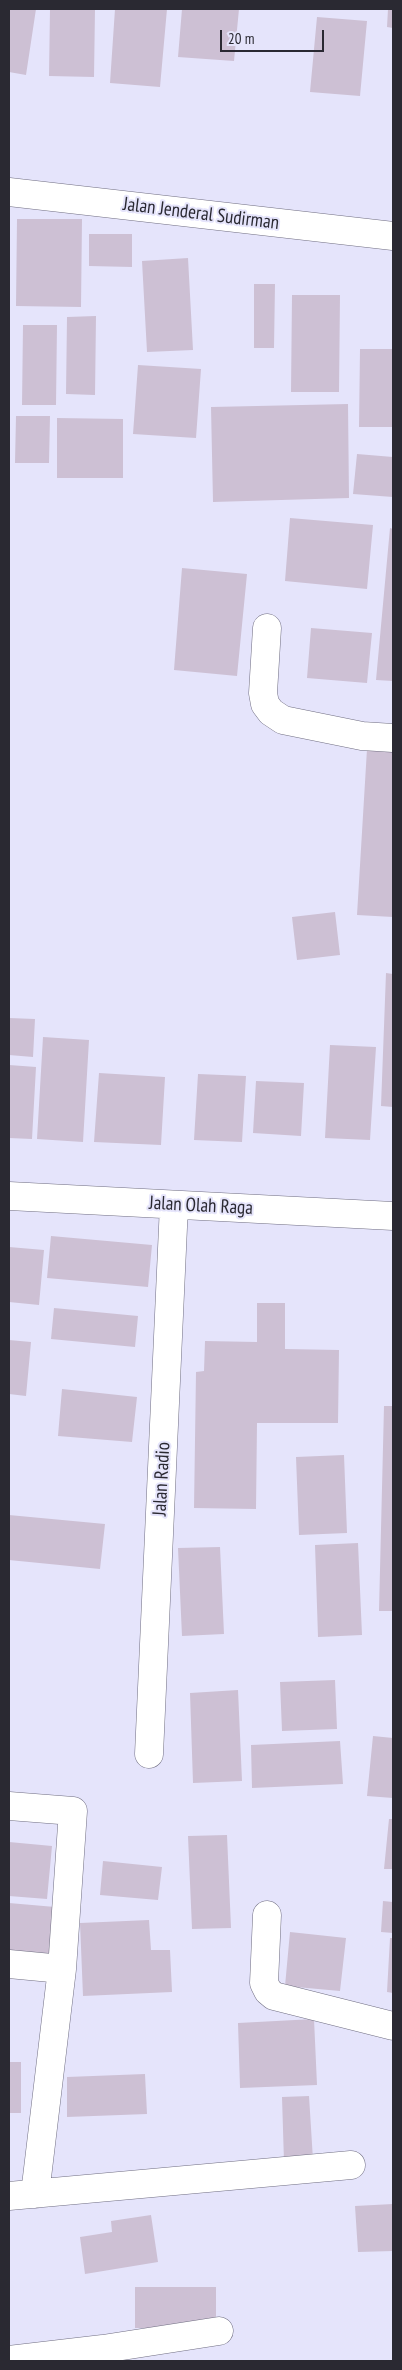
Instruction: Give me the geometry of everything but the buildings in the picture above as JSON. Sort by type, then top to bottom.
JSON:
[{"type":"street","name":"Jalan Jenderal Sudirman","points":[[9,192],[393,236]]},
{"type":"street","points":[[267,628],[263,693],[265,704],[271,712],[283,720],[362,736],[393,738]]},
{"type":"street","name":"Jalan Olah Raga","points":[[9,1196],[393,1216]]},
{"type":"street","name":"Jalan Radio","points":[[149,1754],[174,1204]]},
{"type":"street","points":[[9,1806],[73,1811],[62,1969],[22,2195],[351,2165]]},
{"type":"street","points":[[267,1915],[264,1984],[268,1991],[274,1996],[393,2026]]},
{"type":"street","points":[[9,1964],[62,1969]]},
{"type":"street","points":[[9,2360],[103,2355],[219,2331]]}]
